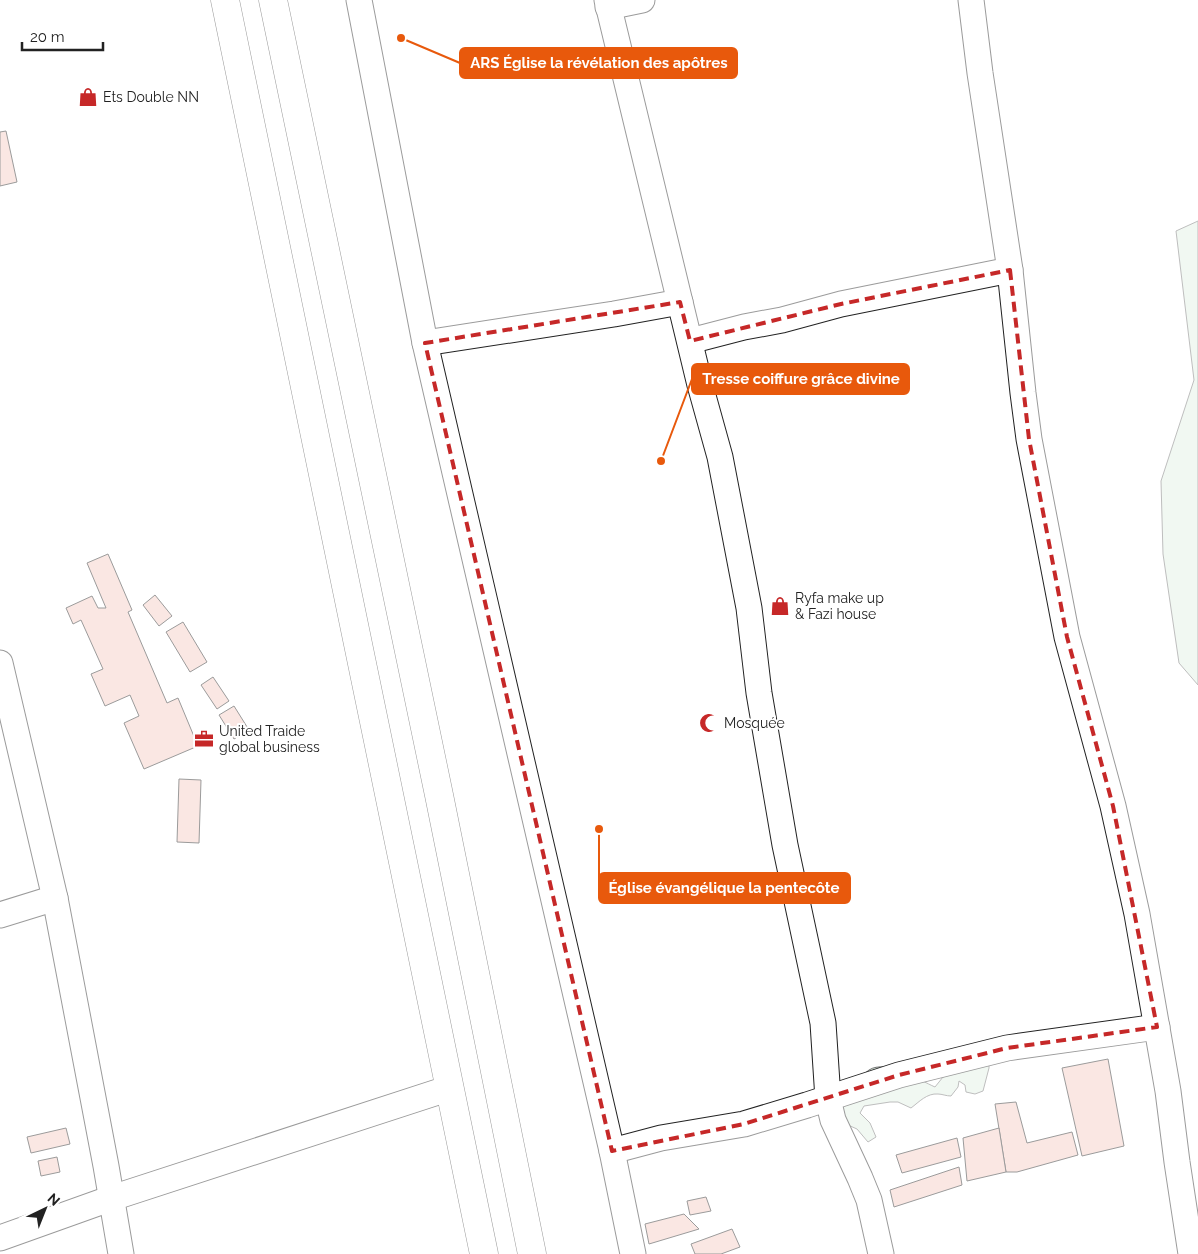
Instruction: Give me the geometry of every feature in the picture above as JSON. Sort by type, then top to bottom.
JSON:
[{"type":"main road","points":[[225,0],[484,1254]]},
{"type":"main road","points":[[273,0],[439,795],[532,1254]]},
{"type":"street","points":[[359,0],[425,343],[612,1151],[632,1254]]},
{"type":"street","points":[[642,0],[608,4],[700,385],[720,457],[734,524],[749,608],[759,693],[785,845],[823,1023],[828,1099],[833,1120],[869,1200],[882,1254]]},
{"type":"street","points":[[971,0],[980,73],[1010,270],[1029,439],[1065,628],[1113,806],[1137,914],[1168,1091],[1176,1162],[1191,1254]]},
{"type":"street","points":[[690,341],[841,304],[1010,270]]},
{"type":"street","points":[[425,343],[680,302]]},
{"type":"street","points":[[0,663],[55,898],[121,1254]]},
{"type":"street","points":[[0,915],[55,898]]},
{"type":"street","points":[[612,1151],[661,1138],[744,1124],[899,1075],[1007,1048],[1157,1027]]},
{"type":"street","points":[[0,1238],[112,1198],[450,1088]]},
{"type":"highlighted area","points":[[1010,270],[1029,439],[1067,637],[1113,806],[1157,1027],[1007,1048],[899,1075],[744,1124],[612,1151],[425,343],[680,302],[690,341],[841,304]]},
{"type":"green space","points":[[1198,221],[1198,685],[1179,663],[1163,554],[1161,481],[1194,380],[1176,231]]},
{"type":"green space","points":[[989,1058],[989,1068],[983,1091],[975,1094],[966,1092],[965,1085],[959,1081],[958,1087],[951,1096],[930,1095],[911,1108],[898,1102],[864,1106],[860,1113],[870,1123],[876,1137],[868,1142],[857,1129],[848,1125],[834,1087],[855,1082],[869,1070],[876,1067],[884,1067],[902,1072],[935,1087],[943,1077]]},
{"type":"building","points":[[6,131],[17,182],[0,186],[0,132]]},
{"type":"building","points":[[108,554],[132,610],[128,612],[167,703],[178,698],[198,746],[144,769],[124,723],[139,716],[130,695],[105,706],[91,674],[103,669],[81,620],[73,624],[66,608],[92,596],[98,608],[106,608],[87,563]]},
{"type":"building","points":[[155,595],[172,616],[159,626],[143,605]]},
{"type":"building","points":[[183,622],[207,662],[190,672],[166,632]]},
{"type":"building","points":[[213,677],[229,701],[217,709],[201,685]]},
{"type":"building","points":[[234,706],[249,730],[234,739],[219,715]]},
{"type":"building","points":[[179,779],[201,780],[199,843],[177,842]]},
{"type":"building","points":[[1108,1059],[1124,1146],[1082,1156],[1062,1068]]},
{"type":"building","points":[[1016,1102],[1027,1143],[1072,1132],[1078,1155],[1017,1172],[1006,1172],[995,1104]]},
{"type":"building","points":[[66,1128],[70,1144],[31,1153],[27,1137]]},
{"type":"building","points":[[999,1128],[1006,1172],[967,1181],[963,1138]]},
{"type":"building","points":[[957,1138],[961,1157],[902,1173],[896,1155]]},
{"type":"building","points":[[57,1157],[60,1172],[41,1176],[38,1161]]},
{"type":"building","points":[[959,1167],[962,1185],[894,1207],[890,1190]]},
{"type":"building","points":[[706,1197],[711,1211],[690,1215],[687,1201]]},
{"type":"building","points":[[684,1214],[699,1229],[649,1244],[645,1224]]},
{"type":"building","points":[[732,1229],[740,1247],[721,1254],[695,1254],[691,1244]]},
{"type":"place","name":"ARS Église la révélation des apôtres","points":[[401,38]]},
{"type":"place","name":"Ets Double NN","points":[[88,97]]},
{"type":"place","name":"Tresse coiffure grâce divine","points":[[661,461]]},
{"type":"place","name":"Ryfa make up & Fazi house","points":[[780,606]]},
{"type":"place","name":"Mosquée","points":[[709,723]]},
{"type":"place","name":"United Traide global business","points":[[204,739]]},
{"type":"place","name":"Église évangélique la pentecôte","points":[[599,829]]}]
